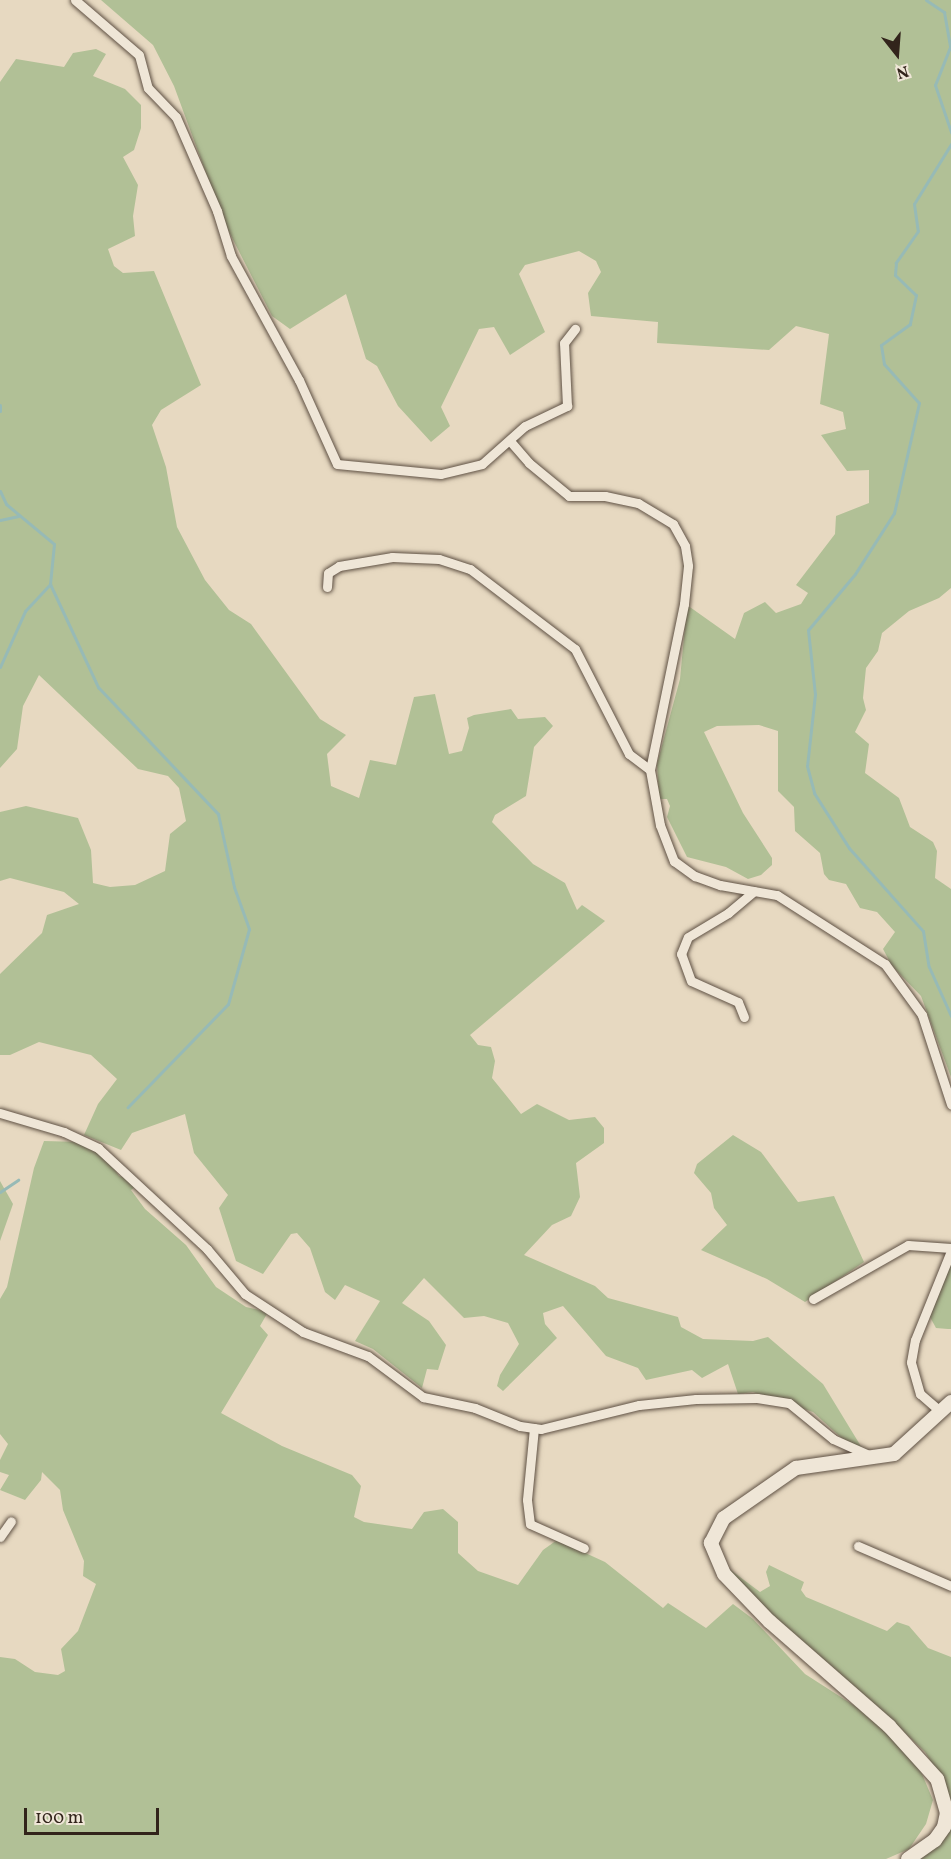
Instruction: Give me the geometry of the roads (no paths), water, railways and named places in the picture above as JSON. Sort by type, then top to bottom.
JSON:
[{"type":"street","points":[[75,0],[139,55],[148,88],[176,117],[217,211],[231,256],[299,380],[333,460],[342,467],[454,473],[482,464],[525,426],[567,406],[564,343],[575,329]]},
{"type":"street","points":[[510,441],[529,464],[569,496],[605,496],[638,503],[680,533],[688,566],[684,604],[650,770],[660,825],[674,861],[712,882],[777,895],[885,964],[922,1015],[951,1104]]},
{"type":"street","points":[[327,587],[328,573],[339,566],[392,557],[439,559],[477,573],[575,649],[629,754],[650,770]]},
{"type":"street","points":[[744,1017],[738,1002],[691,981],[681,954],[688,937],[728,913],[754,891]]},
{"type":"street","points":[[0,1113],[53,1128],[98,1148],[207,1249],[234,1285],[303,1332],[368,1356],[423,1397],[534,1428],[639,1405],[696,1399],[757,1398],[789,1403],[833,1439],[876,1459]]},
{"type":"street","points":[[813,1299],[908,1245],[951,1250],[915,1340],[911,1362],[920,1394],[948,1407],[905,1447],[876,1459],[796,1468],[724,1518],[711,1543],[724,1574],[770,1622],[888,1726],[937,1779],[947,1813],[944,1827],[935,1840],[908,1859]]},
{"type":"street","points":[[534,1428],[527,1500],[530,1524],[584,1548]]},
{"type":"street","points":[[0,1538],[11,1521]]},
{"type":"street","points":[[858,1546],[951,1586]]},
{"type":"waterway","points":[[926,0],[944,12],[950,47],[935,85],[951,132]]},
{"type":"waterway","points":[[951,144],[914,204],[918,231],[896,263],[895,275],[916,295],[910,324],[881,345],[884,364],[919,403],[894,513],[855,574],[808,630],[815,694],[807,766],[814,793],[849,848],[923,931],[929,967],[951,1016]]},
{"type":"waterway","points":[[0,405],[0,411]]},
{"type":"waterway","points":[[0,491],[6,504],[54,544],[50,584],[98,687],[218,814],[234,887],[249,929],[228,1004],[128,1107]]},
{"type":"waterway","points":[[0,520],[19,516]]},
{"type":"waterway","points":[[0,667],[25,611],[50,584]]},
{"type":"waterway","points":[[0,1192],[18,1180]]}]
